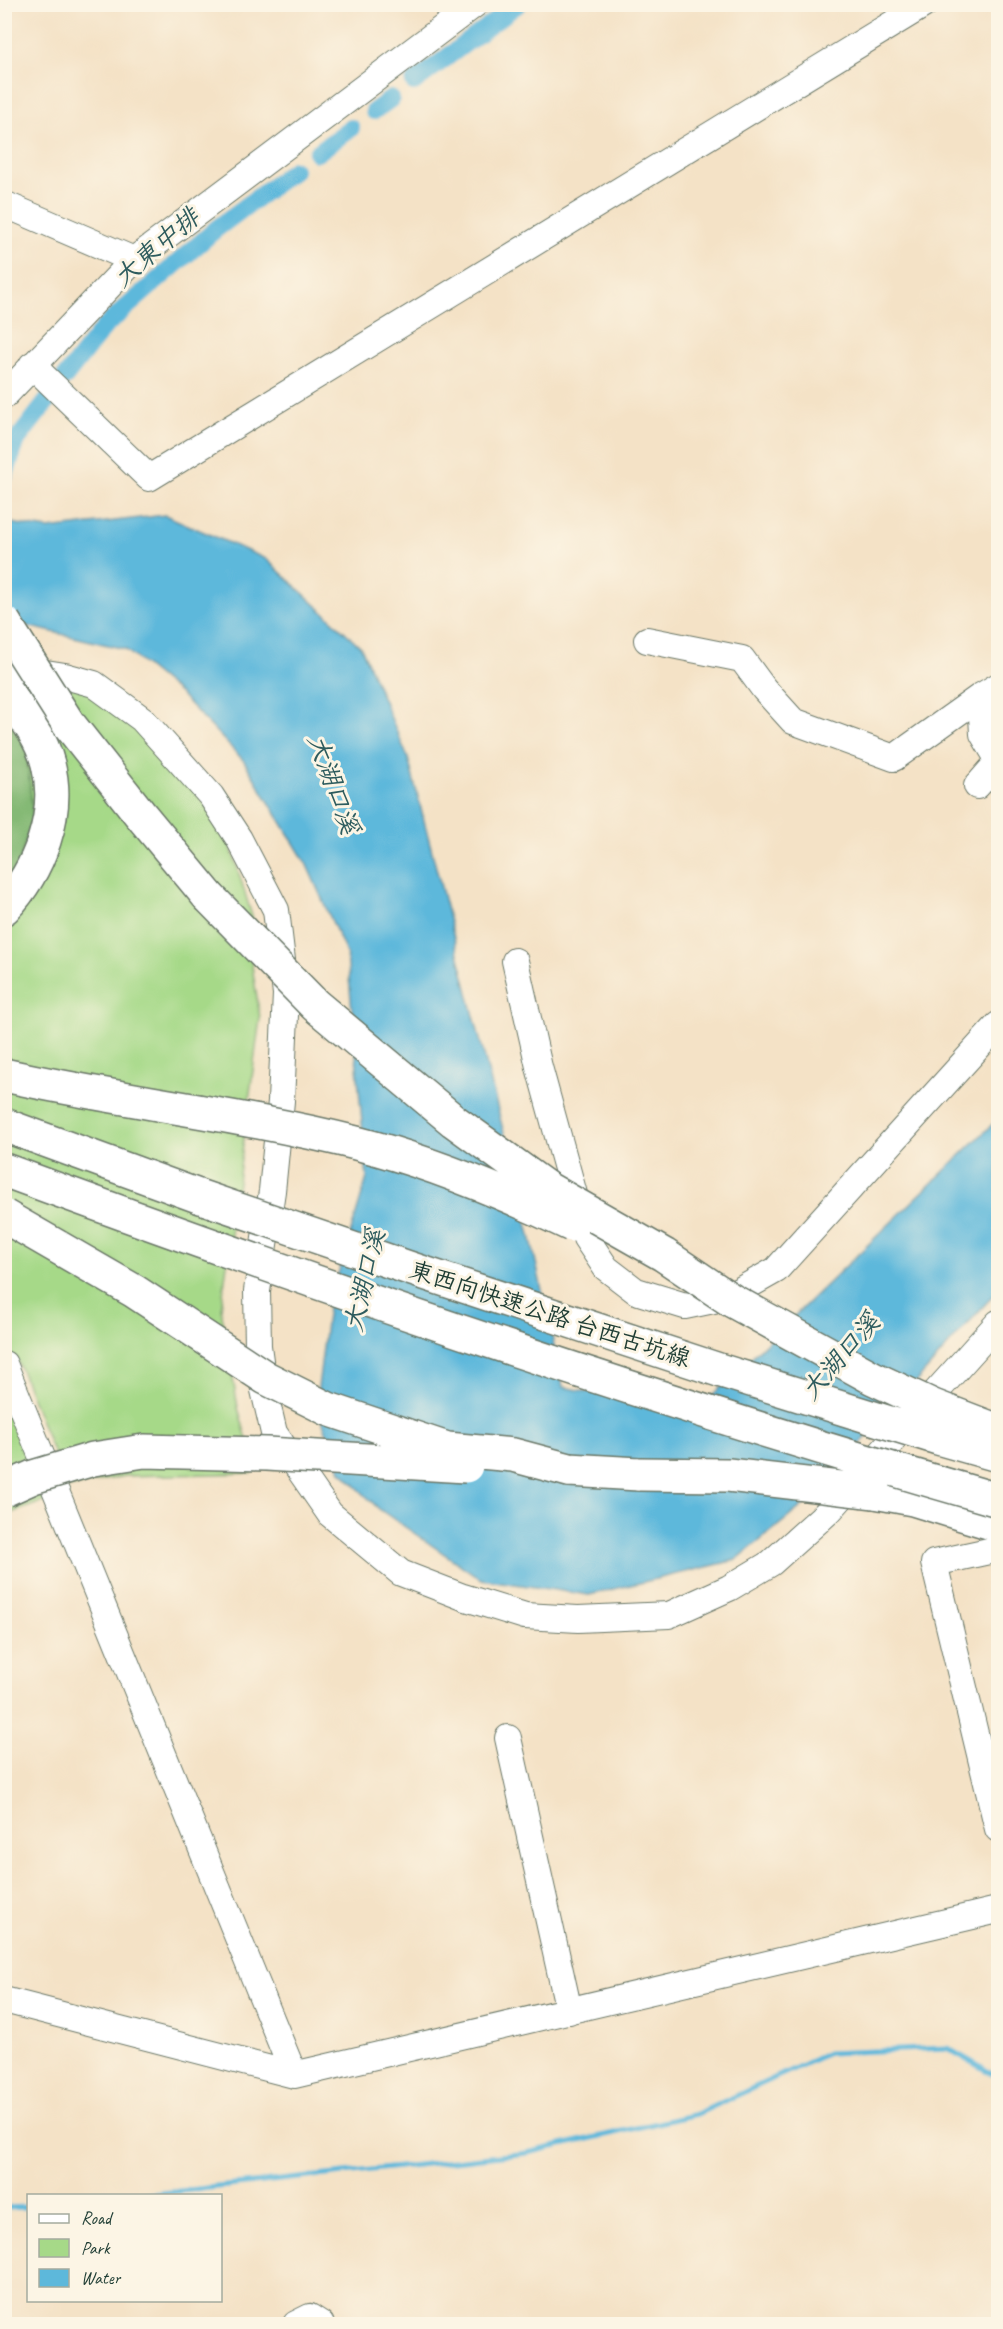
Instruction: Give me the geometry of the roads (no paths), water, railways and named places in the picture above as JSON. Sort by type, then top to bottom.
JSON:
[{"type":"highway","points":[[4,622],[68,723],[140,814],[208,896],[315,1005],[454,1121],[548,1189],[664,1255],[731,1300]]},
{"type":"highway","points":[[4,689],[31,725],[48,764],[53,802],[40,852],[24,884],[4,908]]},
{"type":"highway","points":[[4,1075],[210,1112],[357,1143],[453,1173],[535,1207],[731,1300],[873,1378],[933,1406],[999,1431]]},
{"type":"highway","name":"東西向快速公路 台西古坑線","points":[[4,1125],[201,1197],[423,1272],[722,1371],[999,1455]]},
{"type":"highway","name":"東西向快速公路 台西古坑線","points":[[4,1170],[194,1240],[460,1332],[824,1450],[999,1500]]},
{"type":"highway","points":[[4,1216],[135,1291],[266,1378],[328,1409],[447,1449],[513,1455],[569,1470]]},
{"type":"highway","points":[[4,1490],[33,1477],[93,1459],[144,1451],[267,1454],[425,1465],[639,1474],[728,1475],[875,1492],[913,1499],[999,1525]]},
{"type":"street","points":[[4,396],[134,260],[475,4]]},
{"type":"street","points":[[32,365],[149,478],[925,4]]},
{"type":"street","points":[[4,204],[134,260]]},
{"type":"street","points":[[647,640],[742,659],[764,689],[793,721],[894,758],[990,691]]},
{"type":"street","points":[[4,671],[14,668],[25,669],[93,684],[142,719],[211,796],[239,839],[276,909],[286,994],[281,1101],[272,1191],[257,1291],[258,1346],[264,1390],[274,1433],[330,1514],[401,1573],[463,1598],[525,1616],[578,1619],[669,1615],[729,1588],[771,1563],[804,1535],[830,1510],[999,1323]]},
{"type":"street","points":[[978,786],[999,760],[983,734],[990,691]]},
{"type":"street","points":[[515,961],[538,1067],[586,1238],[606,1268],[636,1291],[685,1306],[728,1297],[776,1270],[999,1025]]},
{"type":"street","points":[[4,1364],[294,2075]]},
{"type":"street","points":[[999,1549],[934,1563],[999,1829]]},
{"type":"street","points":[[507,1738],[569,2011]]},
{"type":"street","points":[[4,2000],[294,2075],[999,1910]]},
{"type":"street","points":[[296,2325],[310,2317],[321,2325]]},
{"type":"water","name":"大湖口溪","points":[[165,515],[266,559],[361,647],[408,758],[530,1235],[563,1387],[696,1411],[998,1119],[998,1290],[812,1498],[736,1560],[589,1595],[481,1579],[379,1509],[341,1471],[316,1404],[328,1307],[367,1178],[347,955],[306,863],[244,761],[180,694],[125,649],[5,621],[4,522],[48,529]]},
{"type":"waterway","name":"大東中排","points":[[414,82],[518,4]]},
{"type":"waterway","name":"大東中排","points":[[374,111],[391,99]]},
{"type":"waterway","name":"大東中排","points":[[317,153],[351,128]]},
{"type":"waterway","name":"大東中排","points":[[65,377],[105,326],[216,229],[294,170]]},
{"type":"waterway","name":"大東中排","points":[[4,477],[17,440],[48,400]]},
{"type":"waterway","points":[[153,2194],[527,2153],[697,2114],[828,2053],[947,2048],[998,2077]]},
{"type":"waterway","points":[[4,2208],[27,2207]]}]
